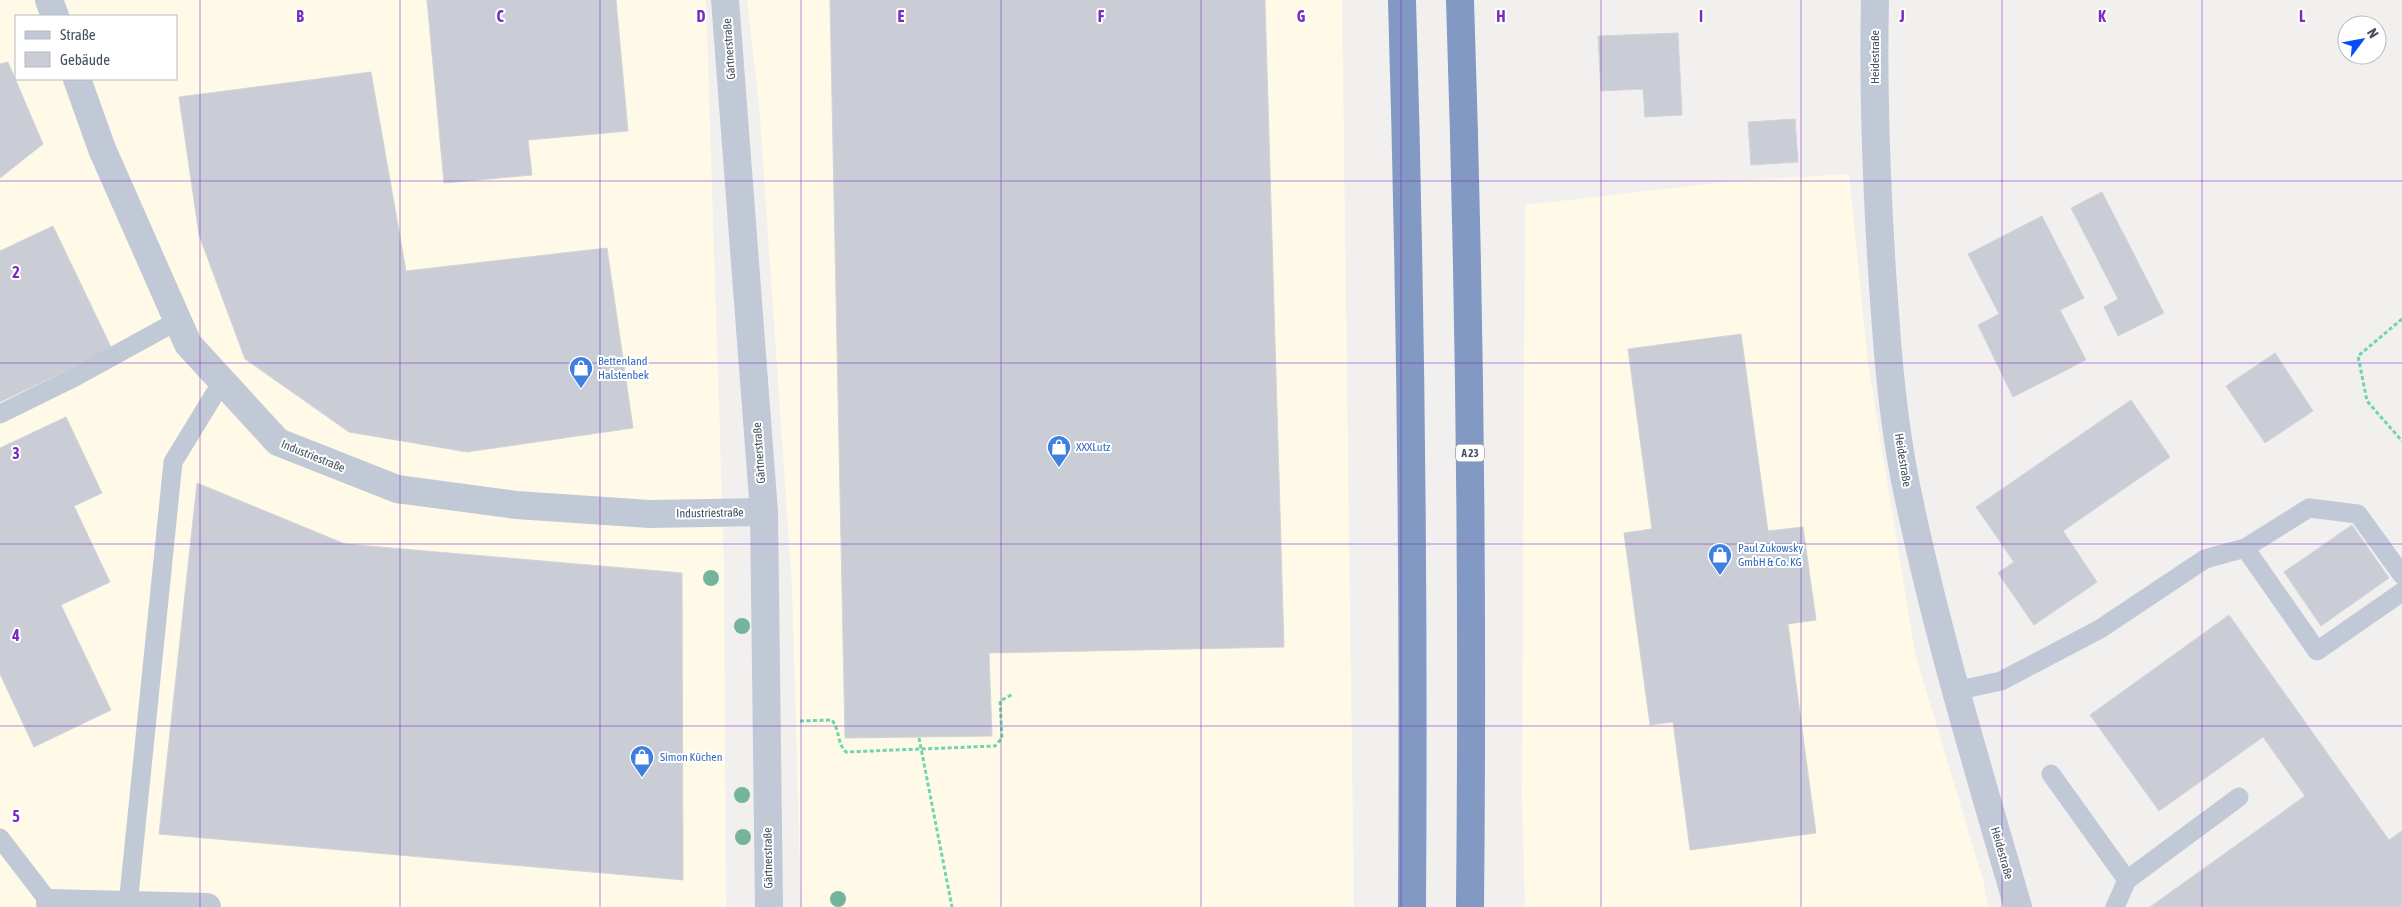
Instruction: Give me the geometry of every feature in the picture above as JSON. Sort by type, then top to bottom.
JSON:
[{"type":"highway","points":[[1402,0],[1408,222],[1414,707],[1412,907]]},
{"type":"highway","name":"A 23","points":[[1460,0],[1467,210],[1473,646],[1470,907]]},
{"type":"street","points":[[49,0],[55,15]]},
{"type":"street","name":"Gärtnerstraße","points":[[725,0],[764,512],[769,907]]},
{"type":"street","name":"Heidestraße","points":[[1875,0],[1874,61],[1879,218],[1887,360],[1907,489],[1955,691],[2018,907]]},
{"type":"street","name":"Industriestraße","points":[[77,80],[102,149],[188,344],[278,442],[397,489],[516,504],[650,514],[764,512]]},
{"type":"street","points":[[50,903],[207,907]]},
{"type":"lane","points":[[0,414],[75,377],[177,321]]},
{"type":"lane","points":[[128,905],[173,462],[222,382]]},
{"type":"lane","points":[[1955,691],[2001,680],[2100,629],[2205,559],[2245,548],[2309,508],[2358,514],[2402,575]]},
{"type":"lane","points":[[2245,548],[2317,651],[2402,592]]},
{"type":"lane","points":[[2051,774],[2127,880]]},
{"type":"lane","points":[[2115,907],[2127,880],[2239,797]]},
{"type":"lane","points":[[0,838],[50,903]]},
{"type":"path","points":[[2402,319],[2358,356],[2367,401],[2402,442]]},
{"type":"path","points":[[809,721],[832,720],[838,728],[840,746],[846,752],[995,746],[1002,738],[1000,701],[1012,694]]},
{"type":"path","points":[[919,738],[952,907]]},
{"type":"shaded area","points":[[0,0],[706,0],[724,565],[726,907],[0,907]]},
{"type":"shaded area","points":[[747,0],[1342,0],[1354,907],[801,907],[792,587],[759,103]]},
{"type":"shaded area","points":[[1849,174],[1868,363],[1915,653],[1983,880],[1988,907],[1525,907],[1522,801],[1525,205],[1734,181]]},
{"type":"building","points":[[427,0],[616,0],[628,131],[528,140],[532,175],[444,183]]},
{"type":"building","name":"XXXLutz","points":[[830,0],[1265,0],[1284,647],[989,653],[992,736],[845,738]]},
{"type":"building","points":[[1678,33],[1682,115],[1645,117],[1643,89],[1601,91],[1598,36]]},
{"type":"building","points":[[8,62],[43,144],[0,178],[0,64]]},
{"type":"building","points":[[371,72],[406,271],[607,248],[633,428],[467,452],[349,432],[245,359],[199,235],[179,97]]},
{"type":"building","points":[[1795,119],[1798,162],[1751,165],[1748,122]]},
{"type":"building","points":[[2102,192],[2164,313],[2118,336],[2104,307],[2118,299],[2071,208]]},
{"type":"building","points":[[2042,216],[2084,298],[2060,310],[2086,360],[2013,397],[1978,325],[1999,314],[1968,254]]},
{"type":"building","points":[[53,226],[112,349],[0,402],[0,251]]},
{"type":"building","name":"Paul Zukowsky GmbH & Co. KG","points":[[1741,334],[1768,531],[1803,527],[1816,620],[1788,624],[1816,833],[1690,850],[1673,722],[1650,725],[1624,533],[1652,529],[1628,349]]},
{"type":"building","points":[[2275,353],[2313,411],[2265,443],[2226,386]]},
{"type":"building","points":[[2131,400],[2170,457],[2063,531],[2097,582],[2034,625],[1998,573],[2014,562],[1976,507]]},
{"type":"building","points":[[66,417],[102,493],[74,506],[110,582],[61,605],[111,710],[34,747],[0,674],[0,448]]},
{"type":"building","points":[[197,483],[345,544],[682,573],[683,880],[159,834]]},
{"type":"building","points":[[2352,525],[2389,578],[2321,626],[2284,572]]},
{"type":"building","points":[[2229,615],[2389,840],[2402,831],[2402,907],[2150,907],[2305,796],[2263,737],[2159,811],[2090,715]]},
{"type":"place","name":"Bettenland Halstenbek","points":[[581,389]]},
{"type":"place","name":"XXXLutz","points":[[1059,468]]},
{"type":"place","name":"Paul Zukowsky GmbH & Co. KG","points":[[1720,576]]},
{"type":"place","name":"Simon Küchen","points":[[642,778]]}]
